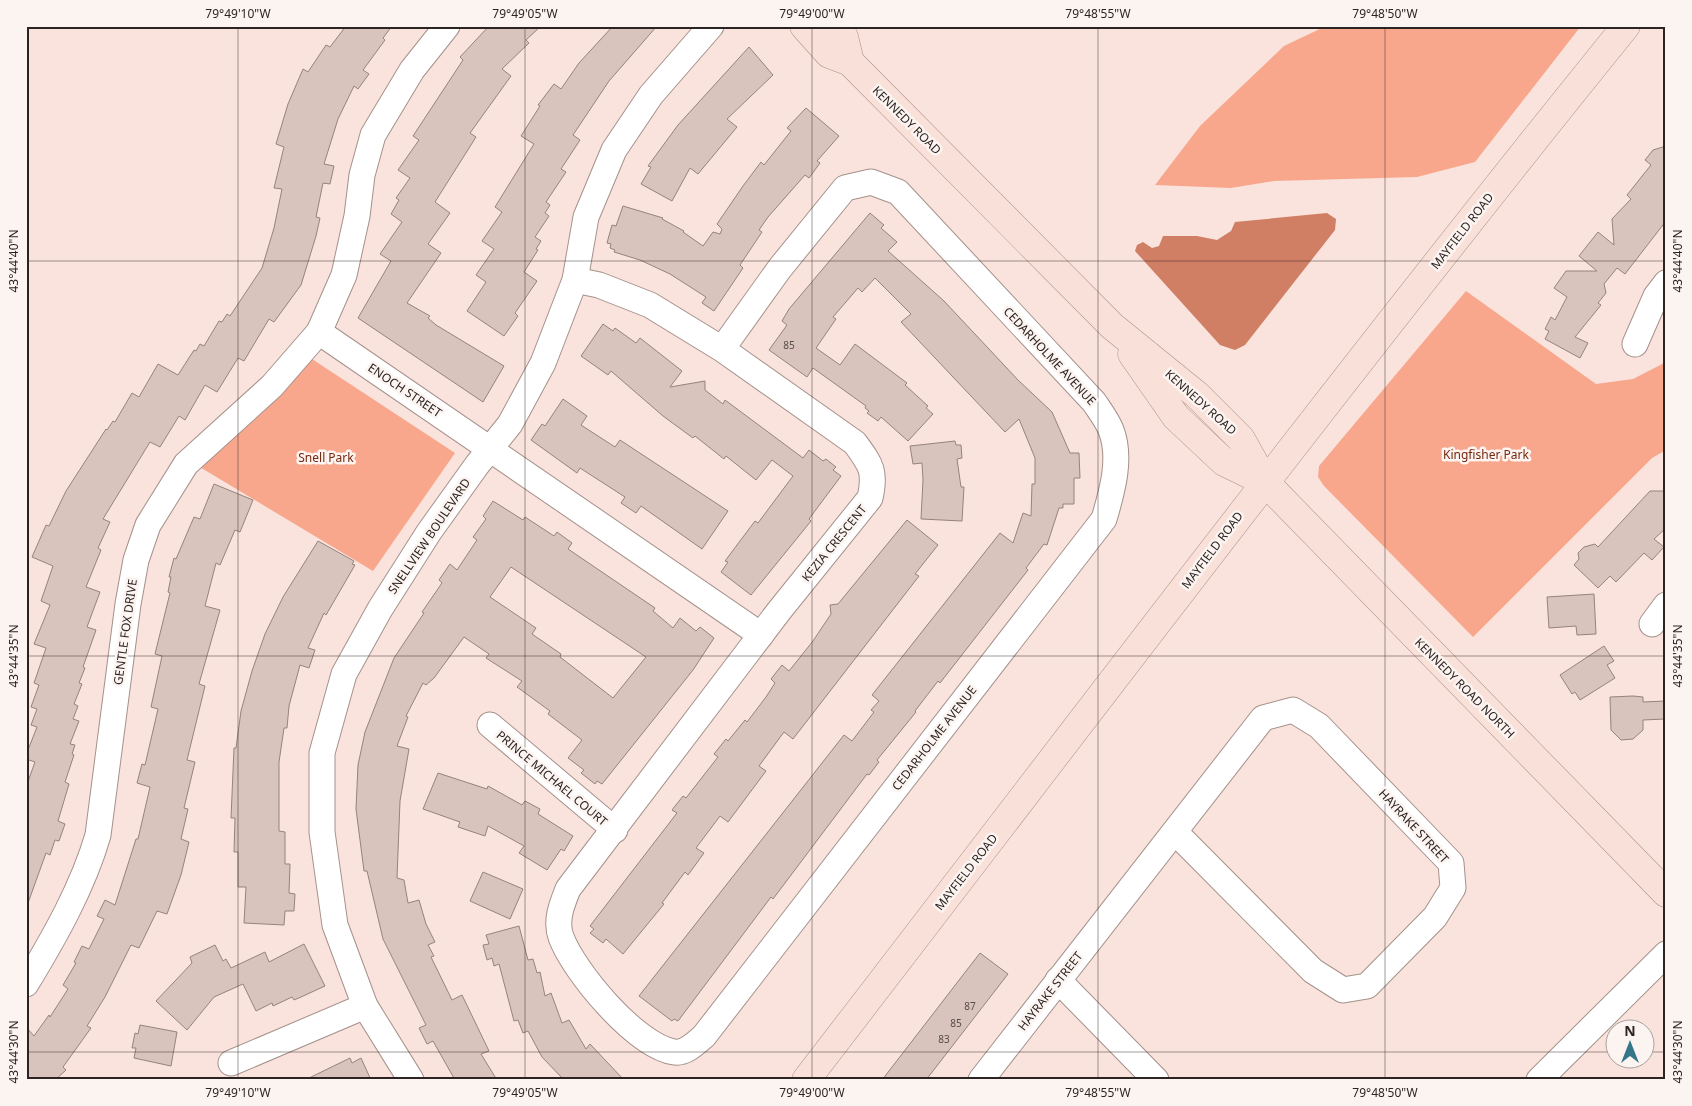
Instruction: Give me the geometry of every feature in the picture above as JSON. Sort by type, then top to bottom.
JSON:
[{"type":"main road","name":"KENNEDY ROAD","points":[[804,26],[829,54],[850,62],[1112,326],[1176,417],[1224,462],[1265,482]]},
{"type":"main road","points":[[833,26],[844,37],[850,62]]},
{"type":"main road","name":"MAYFIELD ROAD","points":[[806,1080],[1265,482],[1509,171],[1626,26]]},
{"type":"main road","name":"KENNEDY ROAD NORTH","points":[[1265,482],[1666,893]]},
{"type":"street","name":"SNELLVIEW BOULEVARD","points":[[412,1080],[366,1006],[335,925],[322,832],[322,753],[344,674],[380,609],[429,532],[490,448],[510,424],[543,363],[575,280],[586,217],[614,150],[651,95],[711,26]]},
{"type":"street","name":"GENTLE FOX DRIVE","points":[[26,984],[62,921],[93,853],[98,836],[124,631],[136,560],[148,525],[186,464],[272,386],[320,332],[344,275],[355,226],[362,175],[373,135],[412,70],[443,28]]},
{"type":"street","name":"CEDARHOLME AVENUE","points":[[722,349],[780,268],[845,188],[871,182],[898,192],[1094,402],[1111,431],[1116,460],[1114,486],[1104,520],[704,1036],[691,1048],[676,1053],[652,1044],[608,1007],[582,972],[560,936],[559,912],[568,889],[615,830],[761,635]]},
{"type":"street","name":"KEZIA CRESCENT","points":[[575,280],[599,285],[650,305],[722,349],[855,443],[871,464],[874,480],[870,498],[761,635]]},
{"type":"street","points":[[1635,344],[1656,296],[1666,284]]},
{"type":"street","name":"ENOCH STREET","points":[[320,332],[490,448]]},
{"type":"street","points":[[490,448],[761,635]]},
{"type":"street","name":"HAYRAKE STREET","points":[[981,1080],[1058,980],[1263,718],[1293,710],[1319,726],[1451,863],[1453,888],[1435,917],[1367,986],[1342,990],[1313,971],[1174,832]]},
{"type":"street","name":"PRINCE MICHAEL COURT","points":[[490,725],[615,830]]},
{"type":"street","points":[[1539,1080],[1666,954]]},
{"type":"street","points":[[1058,980],[1156,1080]]},
{"type":"street","points":[[230,1063],[366,1006]]},
{"type":"green space","points":[[1326,26],[1581,26],[1475,162],[1417,177],[1274,181],[1231,188],[1155,185],[1200,126],[1284,46]]},
{"type":"green space","name":"Kingfisher Park","points":[[1466,291],[1596,384],[1633,379],[1666,362],[1666,450],[1652,458],[1473,637],[1324,486],[1318,477],[1319,466]]},
{"type":"green space","name":"Snell Park","points":[[312,359],[455,453],[373,571],[198,466]]},
{"type":"shaded area","points":[[1327,213],[1336,219],[1335,230],[1245,345],[1235,350],[1220,345],[1135,251],[1137,245],[1143,242],[1152,248],[1159,246],[1163,236],[1197,236],[1217,240],[1231,231],[1235,222]]},
{"type":"building","points":[[346,26],[392,26],[383,38],[385,40],[363,70],[369,74],[358,89],[354,86],[338,119],[324,164],[334,166],[330,184],[323,183],[316,217],[320,218],[301,285],[274,322],[269,319],[244,361],[238,358],[217,392],[205,385],[185,420],[179,416],[160,447],[150,442],[103,519],[110,522],[98,548],[101,550],[86,587],[100,592],[87,627],[96,630],[83,667],[85,668],[79,683],[82,684],[74,704],[78,706],[73,719],[79,721],[70,744],[75,745],[72,754],[74,755],[65,782],[69,784],[58,821],[65,824],[59,841],[55,840],[50,855],[46,853],[28,903],[26,903],[26,787],[35,762],[26,759],[26,755],[37,727],[31,725],[37,709],[31,707],[39,685],[34,683],[46,648],[34,644],[50,605],[41,601],[53,566],[32,557],[46,525],[49,526],[66,491],[106,429],[113,421],[115,422],[132,393],[139,397],[158,364],[178,375],[194,350],[196,351],[200,344],[204,346],[219,321],[222,322],[227,314],[230,316],[262,268],[274,228],[282,189],[274,188],[284,147],[276,144],[288,104],[303,69],[308,72],[326,45],[330,47]]},
{"type":"building","points":[[489,26],[541,26],[526,40],[529,43],[502,69],[511,76],[470,133],[476,137],[435,202],[450,213],[428,244],[441,253],[407,303],[430,316],[428,318],[436,325],[504,366],[483,402],[358,318],[391,261],[380,254],[402,222],[391,214],[399,200],[396,198],[410,178],[398,170],[419,140],[413,136],[463,60],[460,57]]},
{"type":"building","points":[[613,26],[657,26],[609,81],[573,135],[580,140],[561,169],[566,172],[546,202],[550,205],[545,213],[549,216],[535,237],[541,241],[536,249],[538,250],[524,272],[537,281],[515,313],[518,316],[504,336],[467,311],[486,282],[476,275],[494,249],[482,241],[502,212],[495,207],[534,144],[521,136],[540,106],[538,105],[554,84],[561,89],[579,63]]},
{"type":"building","points":[[749,47],[773,75],[727,119],[737,127],[698,174],[690,168],[672,201],[641,184],[651,167],[648,166],[678,125]]},
{"type":"building","points":[[806,108],[839,136],[817,161],[820,163],[809,178],[805,175],[768,217],[759,230],[762,232],[740,265],[743,268],[714,311],[702,303],[706,297],[670,274],[640,260],[614,252],[615,250],[610,248],[611,244],[607,243],[612,225],[616,226],[623,206],[663,218],[703,246],[713,232],[720,234],[722,229],[717,224],[761,162],[764,165],[791,131],[787,128]]},
{"type":"building","points":[[1666,146],[1666,221],[1625,274],[1617,268],[1604,284],[1606,293],[1598,303],[1601,305],[1575,337],[1588,343],[1580,358],[1545,339],[1549,331],[1545,329],[1551,317],[1555,320],[1567,297],[1554,288],[1566,271],[1597,271],[1579,256],[1598,232],[1614,245],[1612,219],[1631,199],[1627,195],[1651,165],[1645,160],[1653,150]]},
{"type":"building","points":[[870,213],[884,225],[881,228],[897,242],[888,251],[944,301],[1018,380],[1052,412],[1070,453],[1079,453],[1080,478],[1074,478],[1074,504],[1063,504],[1063,508],[1059,508],[1047,545],[1044,544],[1026,568],[1028,570],[940,683],[938,681],[916,712],[877,760],[879,762],[869,775],[867,774],[773,899],[771,897],[678,1021],[674,1019],[672,1021],[639,996],[844,735],[852,741],[874,712],[871,710],[879,701],[872,695],[1000,533],[1013,543],[1023,513],[1031,516],[1032,484],[1035,484],[1035,458],[1019,419],[1005,432],[901,322],[911,314],[875,278],[862,292],[858,288],[833,317],[836,319],[816,348],[840,365],[855,344],[907,383],[905,385],[928,406],[926,408],[933,414],[908,441],[881,417],[878,421],[867,413],[869,411],[865,408],[866,406],[813,368],[807,377],[769,350],[787,325],[782,321],[789,309]]},
{"type":"building","points":[[603,324],[613,331],[615,328],[636,343],[640,338],[682,371],[670,387],[705,381],[705,390],[723,404],[725,400],[803,458],[809,450],[823,461],[826,459],[836,467],[833,470],[841,476],[809,519],[811,521],[751,595],[721,572],[728,562],[725,561],[755,521],[758,523],[793,476],[772,460],[756,480],[726,456],[724,459],[695,436],[693,438],[663,416],[611,371],[608,375],[581,356]]},
{"type":"building","points":[[563,399],[587,416],[581,425],[615,447],[620,440],[728,511],[702,549],[641,506],[636,513],[621,503],[625,497],[580,468],[577,473],[531,440],[542,424],[545,426]]},
{"type":"building","points":[[955,441],[956,445],[961,445],[962,458],[957,459],[961,487],[964,487],[962,521],[921,519],[922,463],[913,464],[910,446]]},
{"type":"building","points":[[214,484],[253,500],[240,532],[235,530],[220,565],[216,563],[205,606],[220,610],[199,684],[205,686],[187,760],[195,762],[184,808],[188,809],[181,839],[189,842],[181,875],[167,914],[157,911],[139,948],[131,945],[105,997],[87,1026],[91,1028],[63,1067],[66,1070],[55,1080],[26,1080],[26,1027],[34,1036],[49,1015],[50,1017],[68,989],[63,985],[76,963],[74,962],[82,946],[89,949],[104,919],[97,916],[105,900],[115,905],[136,839],[138,839],[150,787],[137,783],[142,764],[145,765],[158,709],[151,707],[162,656],[155,654],[170,593],[168,592],[171,577],[169,577],[174,558],[176,559],[194,517],[200,519]]},
{"type":"building","points":[[1650,491],[1666,491],[1666,528],[1654,539],[1664,547],[1652,560],[1644,553],[1616,582],[1610,576],[1598,588],[1574,565],[1579,559],[1578,553],[1584,547],[1595,544],[1598,547]]},
{"type":"building","points":[[493,501],[523,520],[525,517],[554,536],[557,532],[572,543],[568,549],[655,608],[653,611],[673,628],[680,618],[696,631],[700,627],[714,638],[693,670],[602,784],[597,781],[595,784],[581,773],[584,770],[568,758],[582,740],[548,714],[550,711],[517,687],[522,681],[486,658],[489,654],[464,637],[434,678],[426,685],[423,683],[406,716],[408,717],[397,746],[409,749],[400,801],[397,878],[404,880],[408,903],[419,900],[426,924],[435,942],[428,945],[434,956],[431,957],[452,1000],[462,995],[489,1051],[481,1054],[497,1080],[455,1080],[433,1041],[427,1044],[419,1028],[426,1025],[383,939],[367,871],[364,871],[356,809],[358,765],[365,732],[394,658],[442,583],[439,580],[450,564],[457,570],[477,540],[473,537],[486,519],[483,516]],"holes":[[[511,567],[646,657],[613,698],[560,657],[561,654],[532,634],[536,628],[490,597]]]},
{"type":"building","points":[[907,520],[938,545],[915,574],[919,576],[793,739],[784,732],[759,766],[766,771],[728,822],[720,816],[696,848],[704,853],[688,875],[685,872],[662,903],[664,904],[623,954],[606,939],[603,943],[590,933],[594,929],[590,926],[677,813],[672,810],[683,796],[686,798],[718,757],[714,754],[726,739],[728,741],[745,720],[747,722],[766,697],[775,683],[771,679],[782,665],[789,671],[813,641],[831,614],[830,605],[838,604]]},
{"type":"building","points":[[318,541],[354,561],[352,564],[355,565],[326,615],[324,613],[308,648],[315,650],[309,668],[300,665],[289,706],[287,728],[284,728],[279,762],[279,831],[285,832],[285,864],[290,864],[289,893],[295,894],[294,911],[285,911],[284,925],[244,923],[246,887],[238,887],[238,852],[234,852],[235,818],[231,818],[234,748],[236,748],[241,711],[265,634],[283,597]]},
{"type":"building","points":[[1594,594],[1596,634],[1577,635],[1576,626],[1549,628],[1547,597]]},
{"type":"building","points":[[1604,646],[1614,661],[1607,665],[1615,678],[1580,700],[1575,692],[1572,694],[1560,675]]},
{"type":"building","points":[[1610,697],[1643,697],[1643,702],[1665,701],[1665,719],[1643,720],[1643,730],[1633,739],[1621,740],[1611,730]]},
{"type":"building","points":[[438,773],[487,789],[488,786],[522,805],[525,801],[540,809],[538,814],[573,836],[564,851],[561,849],[547,870],[519,853],[524,846],[488,826],[485,836],[458,827],[460,822],[423,809]]},
{"type":"building","points":[[483,872],[523,889],[510,919],[470,901]]},
{"type":"building","points":[[519,926],[528,960],[533,959],[537,973],[540,972],[545,996],[551,993],[562,1023],[569,1020],[586,1049],[590,1044],[624,1080],[564,1080],[542,1057],[528,1031],[523,1033],[518,1020],[514,1021],[499,964],[494,966],[492,958],[487,960],[483,945],[489,944],[486,935]]},
{"type":"building","points":[[304,944],[325,986],[294,1000],[292,997],[273,1006],[272,1003],[256,1011],[243,984],[214,997],[187,1030],[156,1001],[192,963],[190,957],[215,945],[223,961],[226,959],[231,968],[265,952],[269,962]]},
{"type":"building","points":[[980,953],[1008,974],[926,1080],[882,1080]]},
{"type":"building","points":[[140,1025],[177,1032],[171,1066],[134,1058],[136,1048],[132,1048],[135,1033],[138,1034]]},
{"type":"building","points":[[350,1058],[352,1063],[361,1058],[371,1080],[305,1080]]}]
